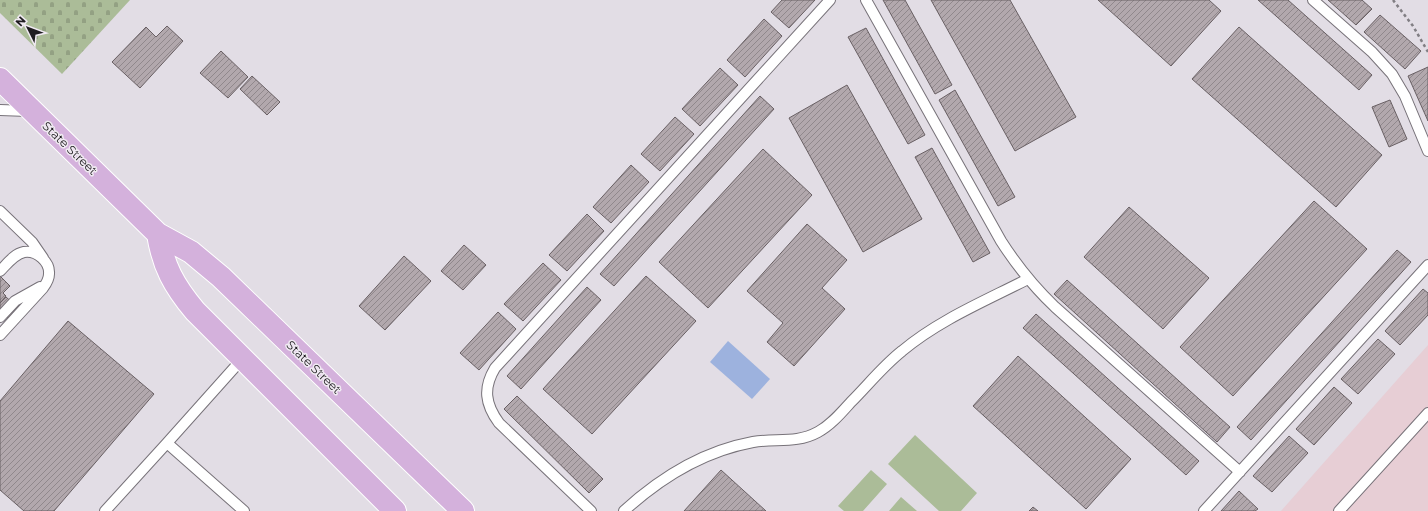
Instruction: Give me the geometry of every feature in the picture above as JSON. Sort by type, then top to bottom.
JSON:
[{"type":"main road","name":"State Street","points":[[0,79],[158,234],[191,252],[221,278],[463,511]]},
{"type":"main road","points":[[158,234],[164,263],[170,276],[181,294],[195,311],[395,511]]},
{"type":"lane","points":[[591,511],[499,423],[489,406],[487,396],[487,386],[490,377],[495,368],[830,0]]},
{"type":"lane","points":[[866,0],[1001,241],[1028,279],[1055,307],[1240,472]]},
{"type":"lane","points":[[1313,0],[1372,52],[1392,74],[1405,96],[1428,151]]},
{"type":"lane","points":[[0,110],[33,111]]},
{"type":"lane","points":[[0,212],[32,242],[48,267],[49,275],[47,283],[0,335]]},
{"type":"lane","points":[[0,271],[12,259],[24,252],[31,252],[44,260]]},
{"type":"lane","points":[[1204,511],[1428,265]]},
{"type":"lane","points":[[624,511],[648,490],[669,476],[708,455],[743,444],[770,440],[793,441],[817,433],[837,418],[885,366],[918,338],[953,317],[1028,279]]},
{"type":"lane","points":[[0,317],[15,301],[47,283]]},
{"type":"lane","points":[[105,511],[243,358]]},
{"type":"lane","points":[[1339,511],[1428,413]]},
{"type":"lane","points":[[167,443],[244,511]]},
{"type":"path","points":[[1393,0],[1413,26],[1428,52]]},
{"type":"shaded area","points":[[1428,345],[1428,511],[1281,511]]},
{"type":"green space","points":[[0,0],[130,0],[62,74],[0,13]]},
{"type":"green space","points":[[915,435],[977,493],[961,511],[939,511],[888,464]]},
{"type":"green space","points":[[871,470],[887,484],[863,511],[844,511],[838,506]]},
{"type":"green space","points":[[901,497],[917,511],[889,511]]},
{"type":"water","points":[[728,341],[770,379],[752,399],[710,362]]},
{"type":"building","points":[[782,0],[815,0],[789,28],[771,12]]},
{"type":"building","points":[[883,0],[905,0],[952,85],[935,94]]},
{"type":"building","points":[[931,0],[1010,0],[1076,117],[1015,151]]},
{"type":"building","points":[[1098,0],[1209,0],[1221,11],[1171,66]]},
{"type":"building","points":[[1258,0],[1288,0],[1372,75],[1359,90]]},
{"type":"building","points":[[1328,0],[1362,0],[1372,9],[1356,25]]},
{"type":"building","points":[[1380,15],[1421,51],[1405,69],[1364,32]]},
{"type":"building","points":[[764,19],[782,36],[745,77],[727,60]]},
{"type":"building","points":[[167,26],[183,41],[140,88],[112,62],[146,27],[156,37]]},
{"type":"building","points":[[1239,27],[1382,155],[1336,207],[1192,79]]},
{"type":"building","points":[[866,28],[925,135],[908,144],[848,37]]},
{"type":"building","points":[[221,51],[248,77],[228,98],[200,73]]},
{"type":"building","points":[[1428,67],[1428,121],[1408,76]]},
{"type":"building","points":[[720,68],[738,85],[700,126],[682,109]]},
{"type":"building","points":[[252,76],[280,102],[267,115],[240,89]]},
{"type":"building","points":[[847,85],[922,219],[863,252],[789,118]]},
{"type":"building","points":[[955,90],[1015,197],[998,206],[939,100]]},
{"type":"building","points":[[760,96],[774,109],[614,286],[600,274]]},
{"type":"building","points":[[1390,100],[1407,139],[1389,147],[1372,107]]},
{"type":"building","points":[[675,117],[694,134],[660,171],[641,154]]},
{"type":"building","points":[[932,148],[990,253],[973,262],[915,157]]},
{"type":"building","points":[[763,149],[812,195],[708,308],[659,262]]},
{"type":"building","points":[[631,165],[649,182],[611,223],[593,207]]},
{"type":"building","points":[[1314,201],[1367,249],[1233,396],[1180,347]]},
{"type":"building","points":[[1129,207],[1209,278],[1163,329],[1084,257]]},
{"type":"building","points":[[587,214],[604,231],[567,271],[549,255]]},
{"type":"building","points":[[807,224],[847,260],[822,288],[845,309],[794,366],[767,342],[783,323],[747,291]]},
{"type":"building","points":[[464,245],[486,265],[463,290],[441,271]]},
{"type":"building","points":[[1397,250],[1411,262],[1251,440],[1237,427]]},
{"type":"building","points":[[404,256],[431,281],[385,330],[359,306]]},
{"type":"building","points":[[543,263],[561,280],[523,321],[504,304]]},
{"type":"building","points":[[0,276],[10,286],[3,293],[6,296],[0,303]]},
{"type":"building","points":[[646,276],[696,321],[592,434],[543,389]]},
{"type":"building","points":[[1067,280],[1230,427],[1217,442],[1054,294]]},
{"type":"building","points":[[587,287],[601,300],[521,389],[507,376]]},
{"type":"building","points":[[1423,289],[1428,293],[1428,315],[1400,345],[1385,331]]},
{"type":"building","points":[[6,297],[22,311],[12,322],[0,310],[0,303]]},
{"type":"building","points":[[498,312],[516,329],[479,370],[460,353]]},
{"type":"building","points":[[1036,314],[1199,461],[1186,475],[1023,328]]},
{"type":"building","points":[[68,321],[154,394],[54,511],[24,511],[0,490],[0,401]]},
{"type":"building","points":[[1378,339],[1395,354],[1358,394],[1341,379]]},
{"type":"building","points":[[1018,356],[1131,459],[1086,509],[973,406]]},
{"type":"building","points":[[1334,387],[1352,403],[1314,445],[1296,429]]},
{"type":"building","points":[[517,396],[603,479],[589,493],[504,409]]},
{"type":"building","points":[[1289,436],[1308,453],[1272,492],[1253,476]]},
{"type":"building","points":[[721,470],[766,511],[684,511]]},
{"type":"building","points":[[1239,491],[1258,509],[1255,511],[1221,511]]},
{"type":"building","points":[[1033,507],[1038,511],[1029,511]]}]
